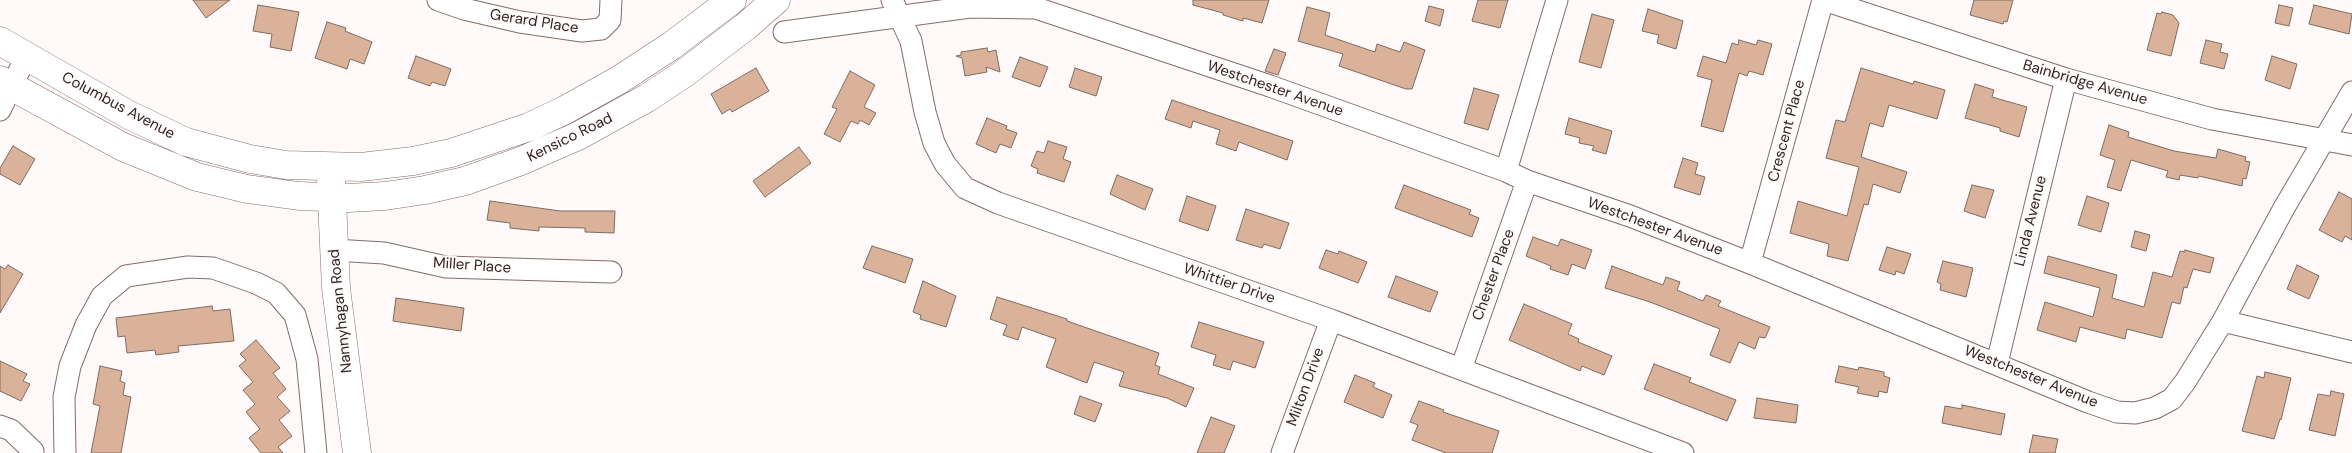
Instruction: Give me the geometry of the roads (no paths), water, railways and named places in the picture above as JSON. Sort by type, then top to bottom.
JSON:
[{"type":"street","name":"Gerard Place","points":[[438,0],[464,10],[520,22],[582,31],[601,29],[610,20],[611,0]]},
{"type":"street","name":"Kensico Road","points":[[331,168],[379,166],[433,158],[472,148],[529,127],[565,110],[619,80],[671,46],[732,0]]},
{"type":"street","name":"Kensico Road","points":[[332,198],[385,196],[444,186],[491,172],[540,154],[613,117],[673,81],[729,40],[776,0]]},
{"type":"street","points":[[1506,171],[1557,0]]},
{"type":"street","name":"Bainbridge Avenue","points":[[1824,0],[2066,79],[2212,119],[2324,138],[2352,145]]},
{"type":"street","name":"Crescent Place","points":[[1750,263],[1824,0]]},
{"type":"street","name":"Westchester Avenue","points":[[784,32],[897,9],[1036,8],[1270,86],[1506,171],[1527,181],[1630,216],[1997,362],[2088,402],[2117,412],[2135,413],[2155,408],[2172,399],[2185,382],[2222,321],[2324,138],[2352,92]]},
{"type":"street","name":"Whittier Drive","points":[[897,9],[911,41],[925,112],[934,143],[944,164],[965,188],[998,203],[1331,320],[1683,453]]},
{"type":"street","name":"Columbus Avenue","points":[[0,41],[129,115],[186,142],[250,160],[331,168]]},
{"type":"street","points":[[0,110],[5,83],[26,57]]},
{"type":"street","name":"Linda Avenue","points":[[1997,362],[2066,79]]},
{"type":"street","points":[[5,83],[122,147],[175,170],[197,177],[256,190],[332,198]]},
{"type":"street","name":"Nannyhagan Road","points":[[331,168],[336,288],[357,453]]},
{"type":"street","name":"Chester Place","points":[[1461,369],[1527,181]]},
{"type":"street","name":"Miller Place","points":[[334,250],[384,253],[446,267],[611,272]]},
{"type":"street","points":[[65,453],[64,397],[70,366],[86,326],[102,296],[126,276],[188,267],[213,268],[256,283],[276,293],[295,315],[306,360],[316,453]]},
{"type":"street","name":"Milton Drive","points":[[1282,453],[1331,320]]},
{"type":"street","points":[[2222,321],[2352,352]]},
{"type":"street","points":[[0,426],[11,430],[33,451]]}]
